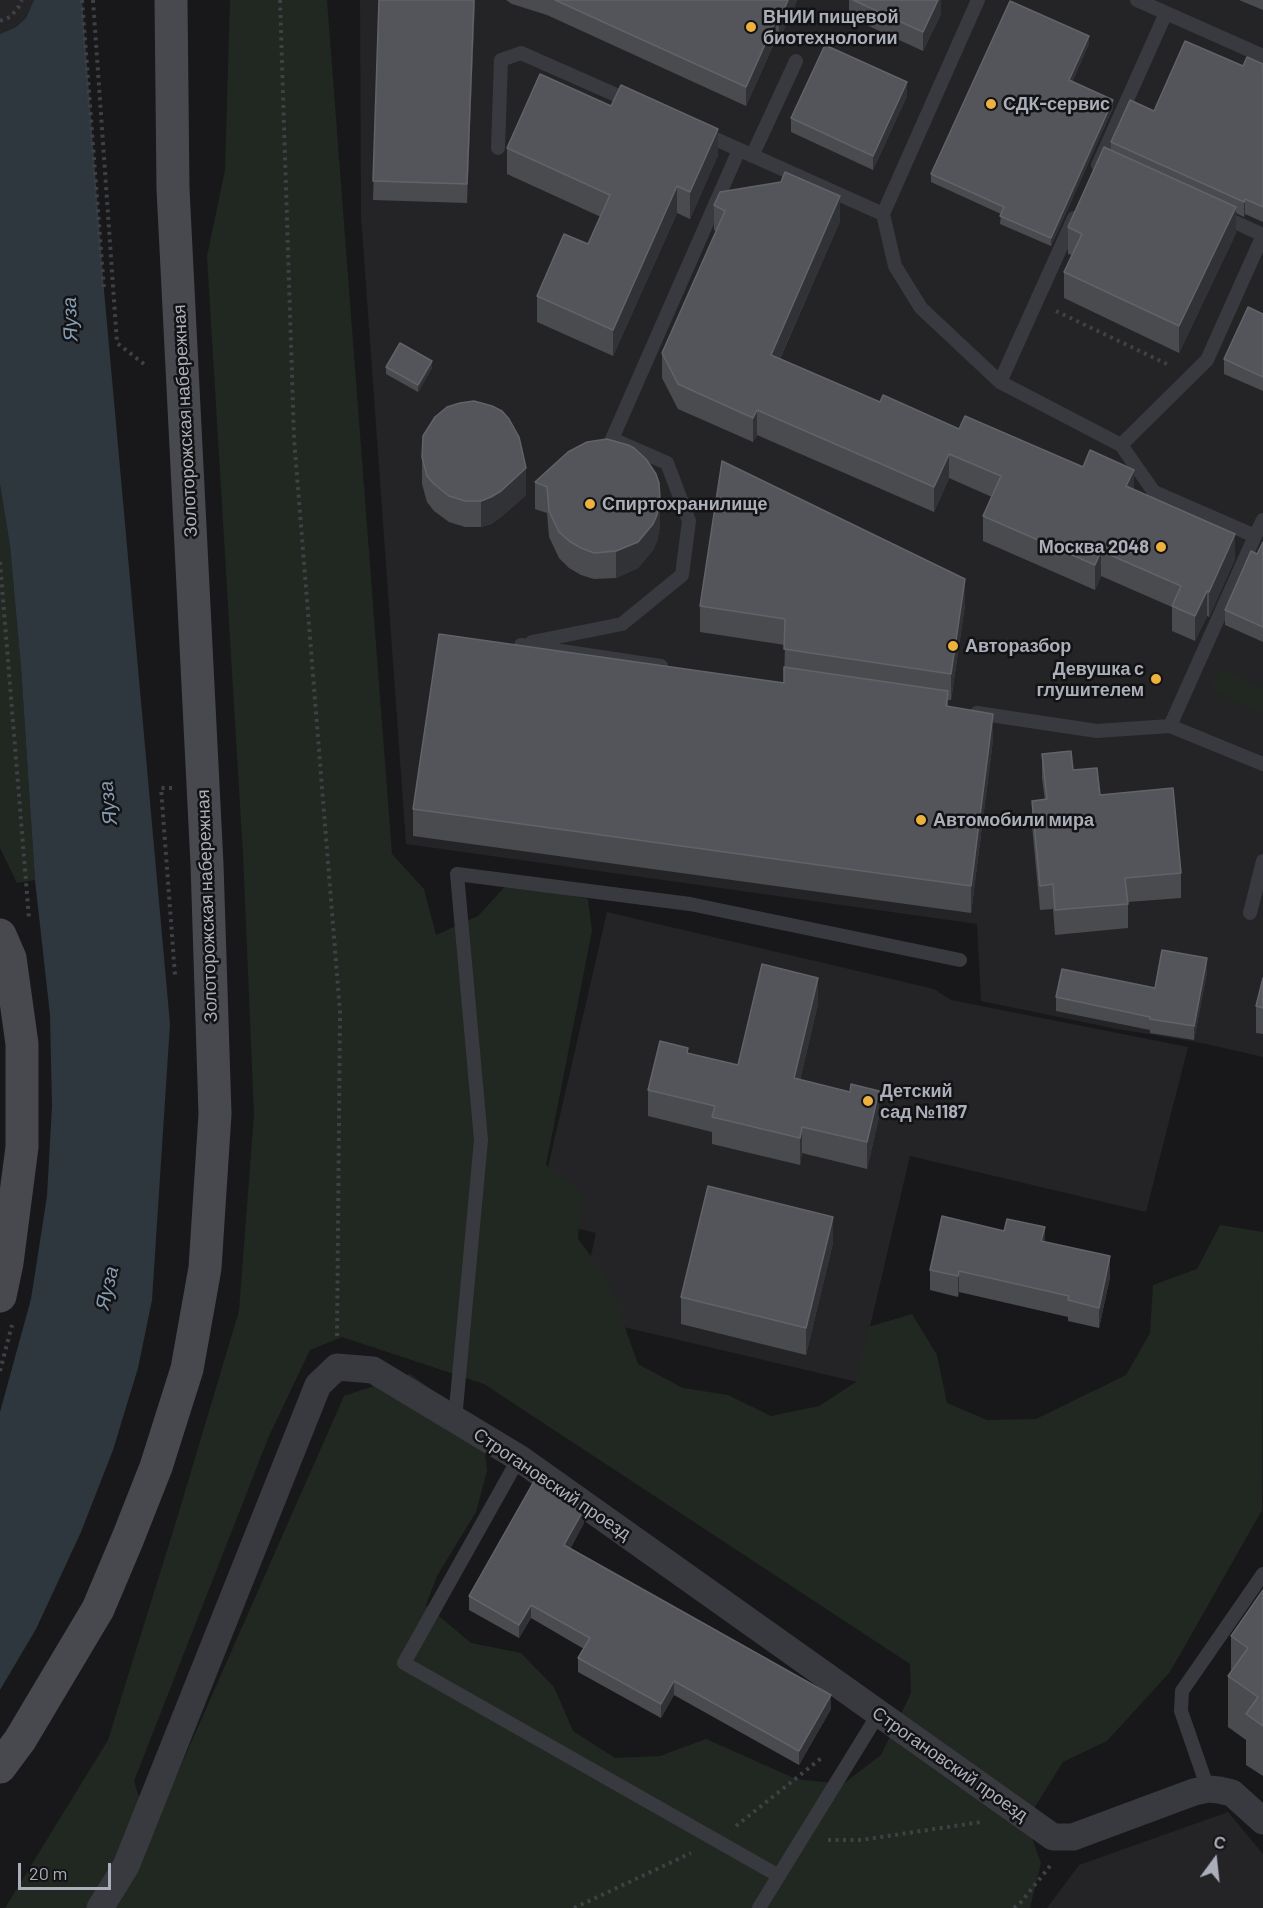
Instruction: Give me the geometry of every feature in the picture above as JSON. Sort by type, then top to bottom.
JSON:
[{"type":"main road","name":"Золоторожская набережная","points":[[0,1767],[20,1740],[98,1609],[128,1538],[156,1467],[187,1369],[205,1268],[214,1102],[207,864],[173,189],[171,0]]},
{"type":"main road","points":[[0,935],[9,958],[13,1045],[22,1147],[7,1263],[0,1296]]},
{"type":"street","name":"Строгановский проезд","points":[[337,1367],[374,1370],[519,1458],[1053,1837],[1073,1837]]},
{"type":"street","points":[[100,1908],[126,1866],[318,1385],[337,1367]]},
{"type":"street","points":[[1073,1837],[1194,1792],[1208,1789],[1232,1793],[1263,1821]]},
{"type":"lane","points":[[978,0],[883,214],[895,266],[921,308],[1000,382],[1121,445],[1154,492],[1256,536]]},
{"type":"lane","points":[[1137,0],[1263,56]]},
{"type":"lane","points":[[1102,167],[1166,13]]},
{"type":"lane","points":[[498,148],[501,60],[521,53],[641,106]]},
{"type":"lane","points":[[674,667],[521,645],[622,624],[682,575],[689,521],[667,463],[612,439],[746,153],[796,61]]},
{"type":"lane","points":[[685,126],[883,214]]},
{"type":"lane","points":[[1000,382],[1080,205]]},
{"type":"lane","points":[[1121,445],[1207,360],[1263,235],[1209,210]]},
{"type":"lane","points":[[1170,726],[1263,520]]},
{"type":"lane","points":[[968,711],[1097,731],[1170,726],[1263,764]]},
{"type":"lane","points":[[1250,913],[1263,861]]},
{"type":"lane","points":[[455,1419],[480,1140],[457,874],[690,904],[960,960]]},
{"type":"lane","points":[[519,1458],[404,1663],[779,1876]]},
{"type":"lane","points":[[1208,1789],[1181,1711],[1182,1691],[1263,1574]]},
{"type":"lane","points":[[759,1908],[879,1713]]},
{"type":"path","points":[[0,21],[10,16],[22,0]]},
{"type":"path","points":[[82,0],[104,290]]},
{"type":"path","points":[[93,0],[117,343],[144,364]]},
{"type":"path","points":[[280,0],[294,438],[340,1012],[337,1367]]},
{"type":"path","points":[[1036,302],[1191,376]]},
{"type":"path","points":[[161,788],[175,975]]},
{"type":"path","points":[[574,1908],[717,1840],[825,1756]]},
{"type":"path","points":[[801,1840],[861,1840],[963,1826],[1020,1814]]},
{"type":"path","points":[[1014,1908],[1073,1837]]},
{"type":"shaded area","points":[[0,0],[34,0],[26,18],[16,27],[0,34]]},
{"type":"shaded area","points":[[230,0],[327,0],[392,854],[424,889],[436,935],[478,916],[510,881],[588,899],[592,931],[546,1165],[582,1194],[578,1239],[607,1277],[638,1364],[683,1388],[728,1395],[771,1416],[819,1406],[856,1382],[868,1327],[912,1314],[937,1355],[947,1403],[987,1420],[1036,1419],[1126,1375],[1150,1333],[1153,1285],[1197,1269],[1220,1225],[1263,1232],[1262,1510],[1170,1672],[1107,1741],[1063,1762],[1026,1821],[1041,1863],[1030,1908],[5,1908],[108,1740],[239,1311],[254,1114],[243,855],[207,256],[225,170]],"holes":[[[342,1337],[484,1384],[910,1664],[911,1693],[881,1755],[843,1784],[796,1779],[706,1739],[660,1756],[615,1758],[573,1731],[554,1687],[521,1653],[471,1643],[426,1605],[437,1576],[476,1512],[487,1471],[482,1426],[410,1374],[344,1396],[164,1804],[139,1797],[134,1781],[269,1436],[310,1350]]]},
{"type":"shaded area","points":[[360,0],[1263,0],[1263,1057],[1202,1043],[1112,1028],[981,1001],[977,924],[406,844],[361,216]]},
{"type":"shaded area","points":[[0,484],[10,546],[21,668],[35,880],[17,883],[0,848]]},
{"type":"shaded area","points":[[1220,669],[1263,688],[1263,714],[1211,690]]},
{"type":"shaded area","name":"Детский сад №1187","points":[[607,912],[934,989],[951,1000],[1188,1047],[1146,1212],[910,1156],[857,1382],[577,1316],[596,1233],[536,1219]]},
{"type":"shaded area","points":[[1228,1812],[1263,1854],[1263,1908],[1047,1908],[1079,1865]]},
{"type":"water","name":"Яуза","points":[[34,0],[82,0],[104,290],[170,1024],[152,1300],[138,1368],[113,1450],[81,1532],[36,1629],[0,1690],[0,1412],[31,1299],[47,1196],[52,1106],[50,1015],[35,880],[21,668],[10,546],[0,484],[0,34],[16,27],[26,18]]},
{"type":"building","points":[[379,0],[474,0],[467,184],[373,181]]},
{"type":"building","points":[[555,0],[788,0],[779,21],[776,20],[746,87]]},
{"type":"building","points":[[853,0],[938,0],[923,32]]},
{"type":"building","points":[[1010,1],[1089,36],[1069,80],[1113,100],[1051,238],[1000,216],[1004,207],[931,174]]},
{"type":"building","points":[[1185,41],[1243,66],[1247,57],[1263,64],[1263,207],[1245,199],[1244,202],[1111,142],[1130,100],[1154,111]]},
{"type":"building","points":[[825,45],[907,82],[873,156],[791,118]]},
{"type":"building","points":[[540,74],[611,106],[621,85],[718,129],[690,192],[677,186],[613,330],[537,296],[564,234],[588,244],[610,195],[507,148]]},
{"type":"building","points":[[1104,147],[1236,207],[1179,326],[1064,272],[1082,234],[1068,227]]},
{"type":"building","points":[[785,172],[840,196],[771,355],[880,402],[883,395],[959,429],[965,416],[1083,467],[1090,450],[1134,470],[1126,486],[1235,534],[1209,592],[1207,591],[1195,616],[1172,606],[1181,586],[1101,551],[1095,565],[983,516],[1001,476],[949,454],[934,487],[757,410],[753,418],[678,384],[662,353],[725,211],[714,205],[720,192],[781,182]]},
{"type":"building","points":[[1248,307],[1263,314],[1263,377],[1224,359]]},
{"type":"building","points":[[400,343],[432,361],[418,385],[386,367]]},
{"type":"building","points":[[474,401],[502,411],[509,419],[519,437],[526,468],[491,497],[481,501],[465,501],[449,496],[427,476],[422,457],[423,436],[435,417],[447,407]]},
{"type":"building","points":[[607,439],[634,448],[646,459],[656,474],[660,499],[653,524],[638,542],[616,551],[594,553],[569,541],[559,532],[549,511],[547,487],[535,482],[568,452],[587,442]]},
{"type":"building","points":[[722,461],[965,579],[951,674],[784,649],[785,619],[700,606]]},
{"type":"building","points":[[1263,542],[1263,627],[1225,610],[1251,551],[1257,554]]},
{"type":"building","points":[[439,634],[784,683],[784,667],[948,691],[946,706],[993,714],[971,886],[413,809]]},
{"type":"building","points":[[1071,751],[1073,770],[1097,768],[1100,795],[1173,788],[1181,873],[1125,878],[1128,904],[1055,910],[1053,884],[1040,886],[1032,801],[1047,799],[1042,754]]},
{"type":"building","points":[[1162,950],[1207,958],[1194,1026],[1150,1019],[1150,1017],[1056,997],[1062,969],[1155,988]]},
{"type":"building","points":[[762,964],[818,978],[794,1078],[850,1092],[851,1084],[879,1091],[867,1142],[802,1127],[800,1138],[712,1117],[715,1106],[648,1090],[660,1041],[688,1048],[687,1053],[738,1065]]},
{"type":"building","points":[[1263,978],[1263,1008],[1256,1006]]},
{"type":"building","points":[[708,1186],[833,1217],[806,1328],[681,1297]]},
{"type":"building","points":[[942,1216],[1004,1231],[1007,1219],[1045,1227],[1041,1241],[1110,1256],[1099,1308],[1068,1300],[1069,1296],[959,1271],[958,1276],[930,1270]]},
{"type":"building","points":[[537,1476],[584,1509],[564,1545],[831,1695],[799,1751],[674,1681],[661,1704],[578,1658],[590,1638],[531,1605],[519,1625],[469,1596]]},
{"type":"building","points":[[1263,1590],[1263,1726],[1246,1714],[1258,1697],[1228,1676],[1248,1648],[1231,1636]]},
{"type":"place","name":"ВНИИ пищевой биотехнологии","points":[[751,27]]},
{"type":"place","name":"СДК-сервис","points":[[991,104]]},
{"type":"place","name":"Спиртохранилище","points":[[590,504]]},
{"type":"place","name":"Москва 2048","points":[[1161,547]]},
{"type":"place","name":"Авторазбор","points":[[953,646]]},
{"type":"place","name":"Девушка с глушителем","points":[[1156,679]]},
{"type":"place","name":"Автомобили мира","points":[[921,820]]},
{"type":"place","name":"Детский сад №1187","points":[[868,1101]]}]
